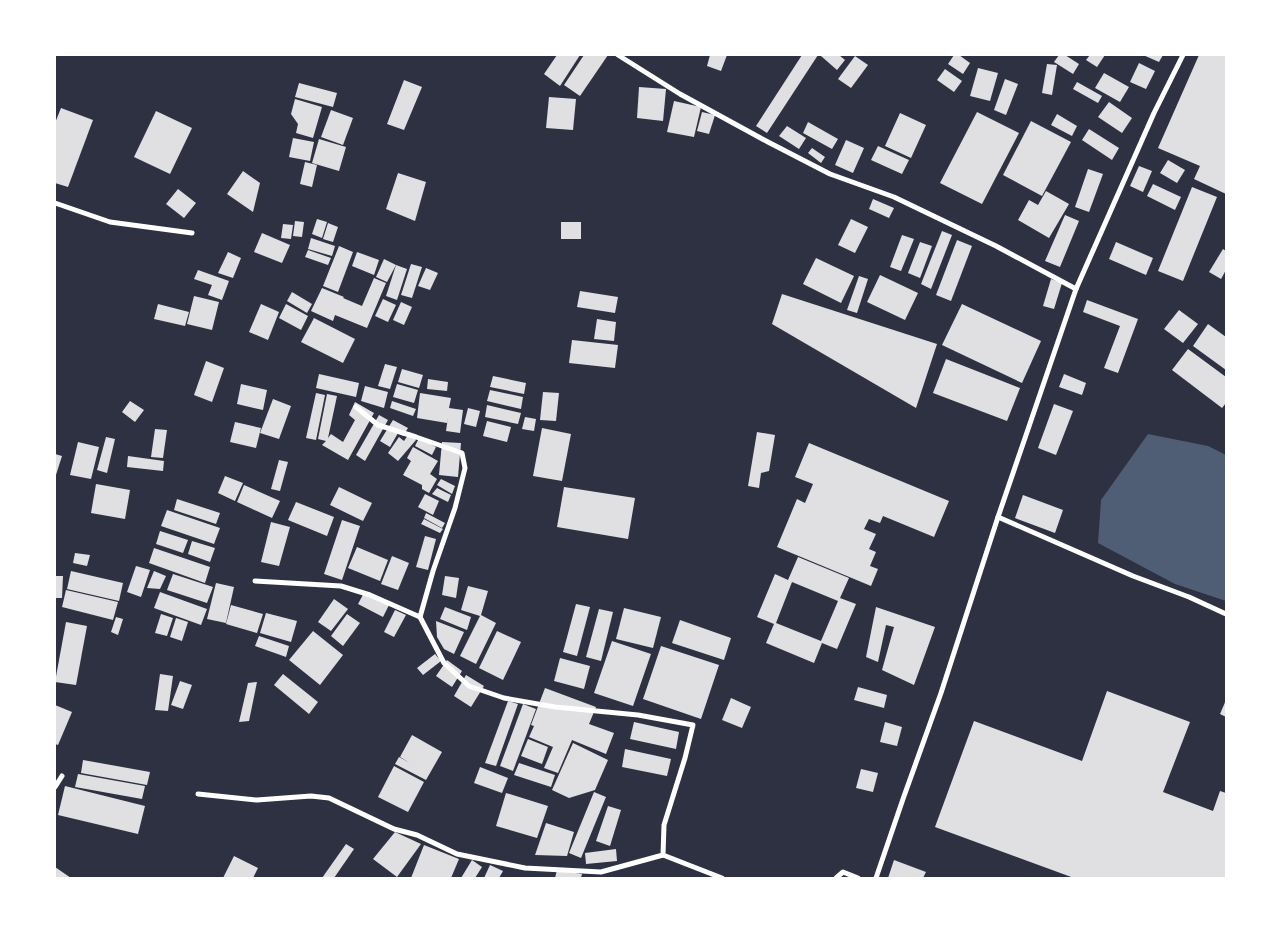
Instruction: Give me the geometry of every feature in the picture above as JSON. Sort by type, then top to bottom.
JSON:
[{"type":"street","points":[[618,55],[680,94],[830,174],[894,197],[996,246],[1076,289]]},
{"type":"street","points":[[876,878],[941,693],[998,517],[1076,289],[1154,113],[1183,55]]},
{"type":"street","points":[[55,203],[110,222],[192,233]]},
{"type":"street","points":[[356,407],[378,425],[462,453],[466,468],[458,500],[433,571],[420,617]]},
{"type":"street","points":[[998,517],[1226,614]]},
{"type":"street","points":[[255,582],[341,586],[370,595],[420,617],[444,663],[469,686],[504,698],[555,707],[638,715],[693,725],[685,758],[664,825],[663,855]]},
{"type":"street","points":[[55,786],[62,776]]},
{"type":"street","points":[[198,794],[257,800],[311,796],[329,798],[394,830],[418,835],[457,854],[525,868],[601,872],[663,855],[722,878]]},
{"type":"street","points":[[836,878],[843,872],[858,878]]},
{"type":"water","points":[[1148,434],[1208,446],[1226,455],[1226,601],[1175,584],[1098,543],[1101,500]]},
{"type":"building","points":[[557,55],[580,55],[560,86],[544,74]]},
{"type":"building","points":[[584,55],[608,55],[580,96],[564,85]]},
{"type":"building","points":[[710,55],[727,55],[721,71],[707,66]]},
{"type":"building","points":[[802,55],[818,55],[767,133],[756,126]]},
{"type":"building","points":[[822,55],[839,55],[845,60],[837,70]]},
{"type":"building","points":[[954,55],[959,55],[970,63],[963,74],[948,64]]},
{"type":"building","points":[[1059,55],[1065,55],[1079,64],[1073,74],[1054,62]]},
{"type":"building","points":[[1090,55],[1105,55],[1097,67],[1086,60]]},
{"type":"building","points":[[1143,55],[1163,55],[1159,62]]},
{"type":"building","points":[[1199,55],[1226,55],[1226,194],[1194,179],[1200,166],[1158,148]]},
{"type":"building","points":[[855,56],[868,65],[851,88],[838,79]]},
{"type":"building","points":[[1139,63],[1155,71],[1146,89],[1130,82]]},
{"type":"building","points":[[1047,64],[1057,65],[1052,95],[1042,93]]},
{"type":"building","points":[[978,68],[998,73],[990,101],[970,96]]},
{"type":"building","points":[[945,69],[962,81],[954,92],[937,80]]},
{"type":"building","points":[[1104,73],[1129,87],[1120,102],[1095,88]]},
{"type":"building","points":[[1005,79],[1018,84],[1006,115],[994,110]]},
{"type":"building","points":[[404,80],[422,87],[404,130],[387,124]]},
{"type":"building","points":[[1077,82],[1102,96],[1098,103],[1073,89]]},
{"type":"building","points":[[299,83],[337,93],[333,107],[295,97]]},
{"type":"building","points":[[639,87],[666,89],[663,121],[637,118]]},
{"type":"building","points":[[549,97],[576,99],[573,130],[546,128]]},
{"type":"building","points":[[295,99],[322,107],[313,138],[296,133],[298,124],[291,114]]},
{"type":"building","points":[[674,101],[701,107],[694,137],[667,132]]},
{"type":"building","points":[[1109,102],[1132,118],[1122,133],[1098,117]]},
{"type":"building","points":[[61,108],[93,120],[68,187],[55,183],[55,123]]},
{"type":"building","points":[[331,110],[353,118],[343,145],[321,137]]},
{"type":"building","points":[[156,111],[192,128],[170,174],[134,157]]},
{"type":"building","points":[[702,112],[715,115],[709,134],[697,131]]},
{"type":"building","points":[[977,112],[1019,133],[982,204],[940,183]]},
{"type":"building","points":[[900,113],[926,125],[911,158],[885,146]]},
{"type":"building","points":[[1057,114],[1077,126],[1072,136],[1051,125]]},
{"type":"building","points":[[1031,121],[1071,142],[1042,196],[1003,175]]},
{"type":"building","points":[[808,122],[838,139],[832,149],[803,133]]},
{"type":"building","points":[[787,126],[806,138],[799,149],[779,136]]},
{"type":"building","points":[[1089,129],[1119,148],[1112,160],[1082,140]]},
{"type":"building","points":[[293,138],[314,142],[310,161],[289,157]]},
{"type":"building","points":[[319,139],[346,147],[339,171],[312,163]]},
{"type":"building","points":[[846,140],[864,148],[853,173],[835,165]]},
{"type":"building","points":[[878,146],[909,160],[902,174],[871,160]]},
{"type":"building","points":[[812,148],[825,157],[821,163],[808,153]]},
{"type":"building","points":[[1168,160],[1185,170],[1177,183],[1160,173]]},
{"type":"building","points":[[305,162],[317,165],[312,187],[300,184]]},
{"type":"building","points":[[1139,166],[1152,171],[1143,192],[1130,186]]},
{"type":"building","points":[[1088,169],[1103,174],[1089,212],[1075,207]]},
{"type":"building","points":[[243,171],[260,183],[253,212],[227,194]]},
{"type":"building","points":[[398,173],[426,182],[415,221],[386,209]]},
{"type":"building","points":[[1153,184],[1181,197],[1175,210],[1147,196]]},
{"type":"building","points":[[1192,187],[1217,197],[1183,281],[1158,271]]},
{"type":"building","points":[[178,189],[196,203],[184,218],[166,204]]},
{"type":"building","points":[[1046,191],[1069,204],[1049,238],[1018,220],[1029,200],[1038,205]]},
{"type":"building","points":[[873,199],[894,208],[889,218],[869,209]]},
{"type":"building","points":[[1065,215],[1079,221],[1060,267],[1045,261]]},
{"type":"building","points":[[317,219],[327,222],[322,238],[312,234]]},
{"type":"building","points":[[851,219],[868,227],[855,253],[838,245]]},
{"type":"building","points":[[295,221],[304,222],[302,237],[293,236]]},
{"type":"building","points":[[561,222],[581,222],[581,239],[561,239]]},
{"type":"building","points":[[328,223],[338,227],[333,242],[323,239]]},
{"type":"building","points":[[283,224],[293,225],[291,239],[281,238]]},
{"type":"building","points":[[942,231],[952,235],[931,289],[921,284]]},
{"type":"building","points":[[262,233],[290,245],[282,263],[254,252]]},
{"type":"building","points":[[902,235],[914,239],[901,271],[890,267]]},
{"type":"building","points":[[311,238],[335,246],[332,256],[308,249]]},
{"type":"building","points":[[957,240],[972,246],[951,301],[936,295]]},
{"type":"building","points":[[920,242],[932,246],[920,278],[908,273]]},
{"type":"building","points":[[1116,242],[1153,258],[1146,275],[1109,259]]},
{"type":"building","points":[[339,246],[353,252],[338,292],[323,286]]},
{"type":"building","points":[[1223,249],[1226,251],[1226,270],[1221,279],[1209,272]]},
{"type":"building","points":[[308,250],[331,258],[328,265],[305,257]]},
{"type":"building","points":[[228,252],[241,258],[233,278],[218,273]]},
{"type":"building","points":[[357,252],[379,260],[374,275],[352,266]]},
{"type":"building","points":[[816,258],[854,276],[841,303],[803,284]]},
{"type":"building","points":[[384,259],[396,265],[387,282],[376,277]]},
{"type":"building","points":[[411,264],[422,267],[412,298],[401,295]]},
{"type":"building","points":[[396,265],[407,269],[397,300],[386,296]]},
{"type":"building","points":[[426,268],[438,273],[430,290],[418,286]]},
{"type":"building","points":[[198,270],[229,281],[222,300],[208,295],[212,285],[194,279]]},
{"type":"building","points":[[880,275],[918,293],[905,320],[867,302]]},
{"type":"building","points":[[859,276],[868,279],[857,313],[847,310]]},
{"type":"building","points":[[374,278],[386,283],[367,328],[335,315],[333,321],[311,311],[322,288],[362,306]]},
{"type":"building","points":[[1051,279],[1062,283],[1054,309],[1043,306]]},
{"type":"building","points":[[580,291],[618,297],[615,313],[577,307]]},
{"type":"building","points":[[292,292],[312,304],[307,313],[287,301]]},
{"type":"building","points":[[782,294],[937,344],[916,408],[772,324]]},
{"type":"building","points":[[194,296],[219,302],[212,330],[187,324]]},
{"type":"building","points":[[383,299],[396,305],[388,322],[375,316]]},
{"type":"building","points":[[1087,300],[1138,319],[1118,373],[1104,368],[1120,326],[1083,312]]},
{"type":"building","points":[[401,302],[412,307],[404,325],[393,320]]},
{"type":"building","points":[[158,304],[189,312],[185,326],[154,319]]},
{"type":"building","points":[[261,304],[279,312],[268,340],[249,332]]},
{"type":"building","points":[[286,304],[308,316],[301,330],[279,318]]},
{"type":"building","points":[[962,304],[1041,341],[1022,383],[942,345]]},
{"type":"building","points":[[1179,310],[1198,324],[1183,343],[1164,329]]},
{"type":"building","points":[[314,318],[355,339],[343,363],[301,342]]},
{"type":"building","points":[[597,319],[616,322],[614,341],[594,339]]},
{"type":"building","points":[[1208,324],[1226,337],[1226,370],[1193,346]]},
{"type":"building","points":[[572,340],[618,345],[615,368],[569,363]]},
{"type":"building","points":[[1188,349],[1226,377],[1226,403],[1222,408],[1172,370]]},
{"type":"building","points":[[946,359],[1020,388],[1007,421],[933,393]]},
{"type":"building","points":[[206,361],[224,368],[212,402],[194,395]]},
{"type":"building","points":[[385,364],[397,367],[390,389],[378,386]]},
{"type":"building","points":[[402,369],[423,375],[419,388],[398,382]]},
{"type":"building","points":[[319,374],[359,383],[356,397],[316,388]]},
{"type":"building","points":[[1064,374],[1086,383],[1082,395],[1059,387]]},
{"type":"building","points":[[493,376],[526,383],[524,394],[490,387]]},
{"type":"building","points":[[428,379],[448,382],[447,391],[427,389]]},
{"type":"building","points":[[241,384],[267,390],[263,410],[237,404]]},
{"type":"building","points":[[397,384],[418,390],[414,403],[393,397]]},
{"type":"building","points":[[365,386],[388,392],[384,408],[361,401]]},
{"type":"building","points":[[490,390],[523,397],[521,409],[487,401]]},
{"type":"building","points":[[543,392],[559,393],[556,421],[540,420]]},
{"type":"building","points":[[316,393],[325,395],[316,440],[306,438]]},
{"type":"building","points":[[420,393],[451,398],[449,408],[463,410],[460,433],[446,431],[448,417],[447,423],[417,418]]},
{"type":"building","points":[[327,394],[337,396],[328,438],[331,434],[343,442],[355,420],[349,415],[355,402],[374,413],[348,460],[322,445],[326,441],[318,439]]},
{"type":"building","points":[[273,399],[291,406],[279,439],[260,433]]},
{"type":"building","points":[[130,401],[144,410],[135,422],[122,412]]},
{"type":"building","points":[[392,401],[416,409],[413,416],[390,408]]},
{"type":"building","points":[[1054,404],[1073,411],[1056,455],[1038,448]]},
{"type":"building","points":[[487,405],[521,413],[518,424],[485,417]]},
{"type":"building","points":[[468,408],[480,411],[476,427],[464,424]]},
{"type":"building","points":[[379,415],[388,420],[365,461],[356,455]]},
{"type":"building","points":[[525,417],[536,419],[534,431],[522,429]]},
{"type":"building","points":[[393,420],[408,428],[403,436],[398,433],[390,447],[380,441]]},
{"type":"building","points":[[487,421],[511,427],[507,442],[483,436]]},
{"type":"building","points":[[235,422],[261,428],[256,448],[230,442]]},
{"type":"building","points":[[542,428],[571,434],[562,481],[533,476]]},
{"type":"building","points":[[155,429],[167,430],[163,458],[151,457]]},
{"type":"building","points":[[410,432],[416,440],[398,461],[388,453],[399,437],[404,441]]},
{"type":"building","points":[[757,432],[775,435],[769,471],[761,473],[759,488],[748,486]]},
{"type":"building","points":[[106,437],[115,439],[107,473],[97,470]]},
{"type":"building","points":[[419,438],[436,447],[432,455],[415,446]]},
{"type":"building","points":[[78,442],[99,447],[91,479],[70,475]]},
{"type":"building","points":[[442,442],[461,443],[458,477],[439,475]]},
{"type":"building","points":[[809,443],[949,501],[934,537],[883,516],[880,523],[869,519],[864,529],[876,534],[869,549],[876,552],[870,566],[878,569],[871,586],[777,547],[797,499],[805,503],[813,484],[795,477]]},
{"type":"building","points":[[413,447],[438,461],[430,474],[437,479],[429,493],[422,489],[422,485],[403,475],[411,461],[407,458]]},
{"type":"building","points":[[55,454],[62,456],[55,478]]},
{"type":"building","points":[[128,456],[164,461],[163,471],[127,467]]},
{"type":"building","points":[[279,460],[288,462],[280,491],[271,489]]},
{"type":"building","points":[[225,476],[243,483],[235,501],[218,493]]},
{"type":"building","points":[[441,479],[455,486],[452,494],[437,485]]},
{"type":"building","points":[[96,484],[130,490],[125,519],[91,513]]},
{"type":"building","points":[[244,485],[280,501],[272,518],[237,502]]},
{"type":"building","points":[[339,487],[372,503],[363,521],[330,505]]},
{"type":"building","points":[[564,487],[635,498],[628,539],[557,527]]},
{"type":"building","points":[[437,488],[451,495],[448,502],[432,494]]},
{"type":"building","points":[[425,494],[439,501],[433,515],[418,507]]},
{"type":"building","points":[[1023,495],[1063,510],[1055,533],[1015,518]]},
{"type":"building","points":[[177,499],[220,513],[216,524],[174,510]]},
{"type":"building","points":[[296,502],[334,517],[327,536],[288,520]]},
{"type":"building","points":[[167,510],[220,528],[214,544],[161,526]]},
{"type":"building","points":[[426,513],[445,523],[442,528],[424,518]]},
{"type":"building","points":[[424,519],[443,529],[440,533],[421,524]]},
{"type":"building","points":[[342,520],[360,526],[342,580],[324,574]]},
{"type":"building","points":[[271,522],[290,527],[279,566],[261,562]]},
{"type":"building","points":[[160,531],[188,540],[183,553],[156,544]]},
{"type":"building","points":[[425,536],[436,539],[428,570],[416,567]]},
{"type":"building","points":[[192,541],[215,548],[210,562],[188,554]]},
{"type":"building","points":[[357,547],[388,560],[380,581],[348,568]]},
{"type":"building","points":[[154,548],[210,567],[205,583],[149,563]]},
{"type":"building","points":[[75,553],[90,555],[87,566],[73,563]]},
{"type":"building","points":[[392,556],[409,563],[398,590],[381,584]]},
{"type":"building","points":[[798,557],[849,578],[840,598],[856,604],[837,649],[822,643],[814,663],[766,643],[774,624],[757,617],[775,574],[788,580]],"holes":[[[792,582],[838,601],[821,641],[776,623]]]},
{"type":"building","points":[[136,566],[150,570],[141,597],[127,592]]},
{"type":"building","points":[[71,571],[123,583],[119,601],[67,589]]},
{"type":"building","points":[[154,571],[166,576],[160,589],[147,588]]},
{"type":"building","points":[[173,574],[213,587],[207,603],[167,590]]},
{"type":"building","points":[[55,576],[63,576],[62,598],[55,598]]},
{"type":"building","points":[[445,576],[459,578],[456,598],[442,595]]},
{"type":"building","points":[[216,583],[234,587],[226,623],[207,619]]},
{"type":"building","points":[[468,586],[488,591],[481,615],[496,623],[476,664],[460,656],[480,616],[461,610]]},
{"type":"building","points":[[66,590],[118,602],[113,620],[62,607]]},
{"type":"building","points":[[365,591],[390,603],[383,617],[358,604]]},
{"type":"building","points":[[160,592],[207,609],[201,625],[154,608]]},
{"type":"building","points":[[334,599],[348,609],[331,631],[318,622]]},
{"type":"building","points":[[576,604],[590,607],[577,656],[563,652]]},
{"type":"building","points":[[231,605],[263,614],[257,633],[226,624]]},
{"type":"building","points":[[445,607],[471,617],[467,630],[440,619]]},
{"type":"building","points":[[876,607],[935,627],[914,685],[882,670],[894,627],[886,625],[878,662],[866,657]]},
{"type":"building","points":[[624,608],[661,617],[653,648],[616,639]]},
{"type":"building","points":[[599,609],[613,612],[601,661],[586,657]]},
{"type":"building","points":[[395,610],[406,615],[394,637],[384,632]]},
{"type":"building","points":[[266,613],[297,621],[291,642],[260,633]]},
{"type":"building","points":[[161,614],[173,618],[167,636],[155,633]]},
{"type":"building","points":[[347,614],[360,623],[343,646],[331,636]]},
{"type":"building","points":[[116,617],[123,619],[118,635],[111,632]]},
{"type":"building","points":[[176,618],[188,622],[182,641],[170,637]]},
{"type":"building","points":[[680,620],[731,638],[724,660],[672,643]]},
{"type":"building","points":[[436,621],[464,632],[454,654],[444,649],[437,637]]},
{"type":"building","points":[[66,622],[87,626],[76,685],[55,682]]},
{"type":"building","points":[[313,631],[343,655],[320,685],[289,660]]},
{"type":"building","points":[[497,631],[521,642],[503,680],[479,668]]},
{"type":"building","points":[[259,636],[289,646],[286,657],[255,646]]},
{"type":"building","points":[[612,641],[651,654],[633,706],[594,693]]},
{"type":"building","points":[[661,646],[719,665],[701,719],[643,699]]},
{"type":"building","points":[[435,654],[441,661],[423,675],[417,668]]},
{"type":"building","points":[[560,658],[590,666],[584,689],[554,681]]},
{"type":"building","points":[[447,660],[462,671],[452,687],[436,676]]},
{"type":"building","points":[[160,674],[173,676],[168,711],[155,710]]},
{"type":"building","points":[[283,674],[318,702],[309,714],[274,685]]},
{"type":"building","points":[[466,675],[484,686],[471,707],[454,696]]},
{"type":"building","points":[[180,681],[192,685],[183,709],[171,705]]},
{"type":"building","points":[[257,682],[249,721],[239,722],[248,683]]},
{"type":"building","points":[[858,687],[887,695],[884,708],[854,700]]},
{"type":"building","points":[[545,688],[596,707],[589,724],[614,733],[606,754],[572,740],[558,773],[544,768],[553,747],[529,737],[534,726],[531,725]]},
{"type":"building","points":[[1107,691],[1190,722],[1163,792],[1213,811],[1220,791],[1226,793],[1226,878],[1074,878],[935,827],[974,721],[1082,761]]},
{"type":"building","points":[[731,698],[751,707],[742,728],[722,720]]},
{"type":"building","points":[[1226,700],[1226,717],[1220,714]]},
{"type":"building","points":[[508,701],[518,704],[496,766],[485,763]]},
{"type":"building","points":[[523,704],[536,709],[513,771],[500,766]]},
{"type":"building","points":[[55,705],[72,712],[58,745],[55,744]]},
{"type":"building","points":[[634,722],[679,732],[676,749],[630,739]]},
{"type":"building","points":[[885,722],[902,727],[897,746],[880,742]]},
{"type":"building","points":[[412,735],[442,752],[426,780],[395,764],[399,757],[410,763],[400,757]]},
{"type":"building","points":[[528,739],[548,747],[542,764],[521,756]]},
{"type":"building","points":[[573,743],[608,760],[595,790],[569,798],[552,790]]},
{"type":"building","points":[[625,749],[671,759],[667,776],[622,767]]},
{"type":"building","points":[[83,760],[150,772],[147,785],[81,773]]},
{"type":"building","points":[[519,763],[555,775],[551,787],[514,775]]},
{"type":"building","points":[[394,766],[424,782],[408,812],[378,797]]},
{"type":"building","points":[[480,767],[508,778],[502,793],[474,783]]},
{"type":"building","points":[[861,769],[878,773],[873,792],[856,788]]},
{"type":"building","points":[[78,774],[145,786],[142,799],[75,787]]},
{"type":"building","points":[[65,786],[145,806],[138,834],[58,815]]},
{"type":"building","points":[[594,792],[606,797],[581,858],[569,853]]},
{"type":"building","points":[[506,793],[548,806],[537,838],[496,826]]},
{"type":"building","points":[[608,806],[621,810],[610,846],[596,841]]},
{"type":"building","points":[[546,823],[574,832],[567,856],[535,855]]},
{"type":"building","points":[[395,832],[421,844],[397,877],[373,859]]},
{"type":"building","points":[[346,844],[354,849],[334,878],[322,878]]},
{"type":"building","points":[[424,845],[459,859],[451,878],[411,878]]},
{"type":"building","points":[[616,849],[617,861],[586,864],[585,853]]},
{"type":"building","points":[[234,856],[258,868],[253,878],[223,878]]},
{"type":"building","points":[[472,860],[482,867],[475,878],[461,878]]},
{"type":"building","points":[[894,860],[926,872],[923,878],[888,878]]},
{"type":"building","points":[[490,865],[503,871],[499,878],[484,878]]},
{"type":"building","points":[[55,867],[71,878],[55,878]]},
{"type":"building","points":[[557,870],[582,874],[581,878],[555,878]]}]
